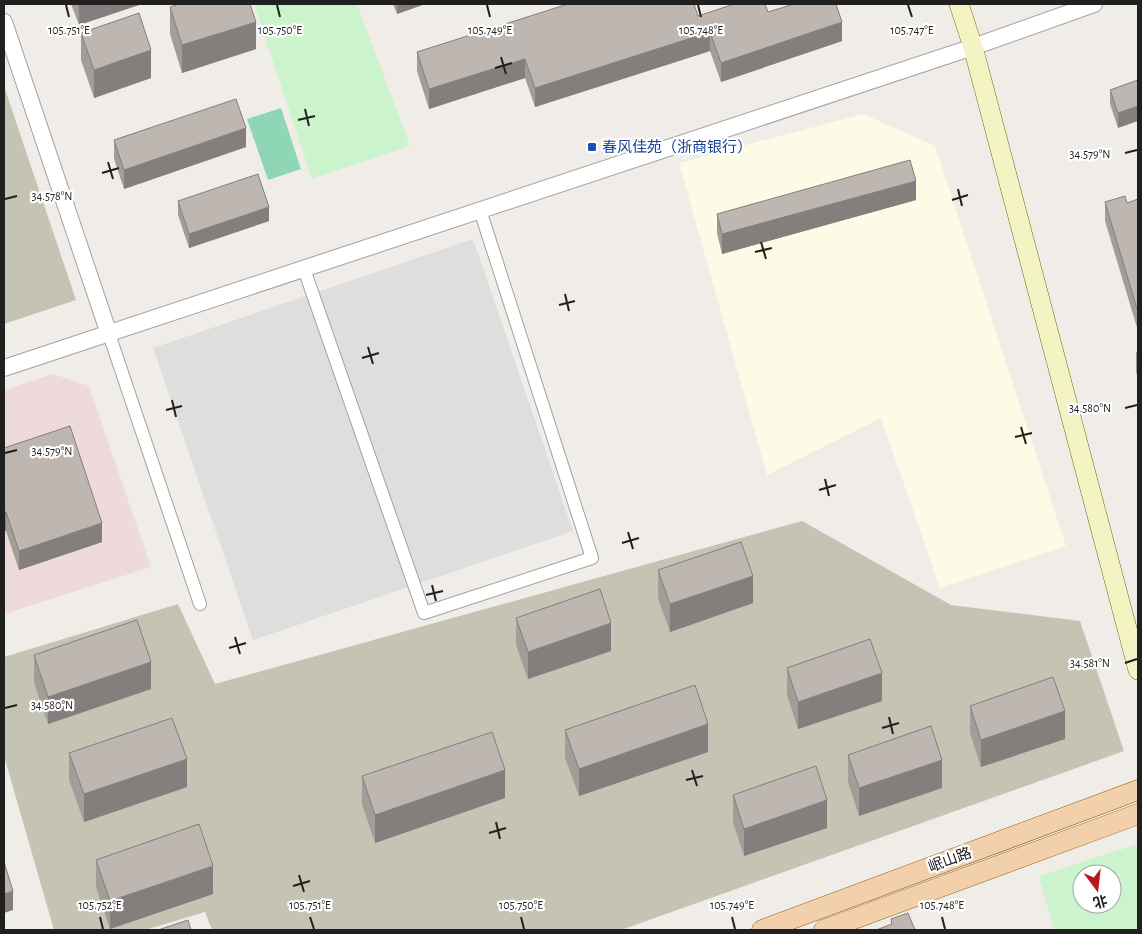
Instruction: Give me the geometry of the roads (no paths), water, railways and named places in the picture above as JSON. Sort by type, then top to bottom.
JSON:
[{"type":"main road","points":[[959,4],[973,47],[1138,670]]},
{"type":"main road","name":"岷山路","points":[[762,930],[1138,790]]},
{"type":"main road","name":"岷山路","points":[[824,930],[1138,814]]},
{"type":"street","points":[[4,368],[973,47],[1094,4]]},
{"type":"street","points":[[4,22],[200,604]]},
{"type":"street","points":[[304,269],[424,613],[592,558],[480,210]]},
{"type":"place","name":"春风佳苑（浙商银行）","points":[[592,147]]}]
